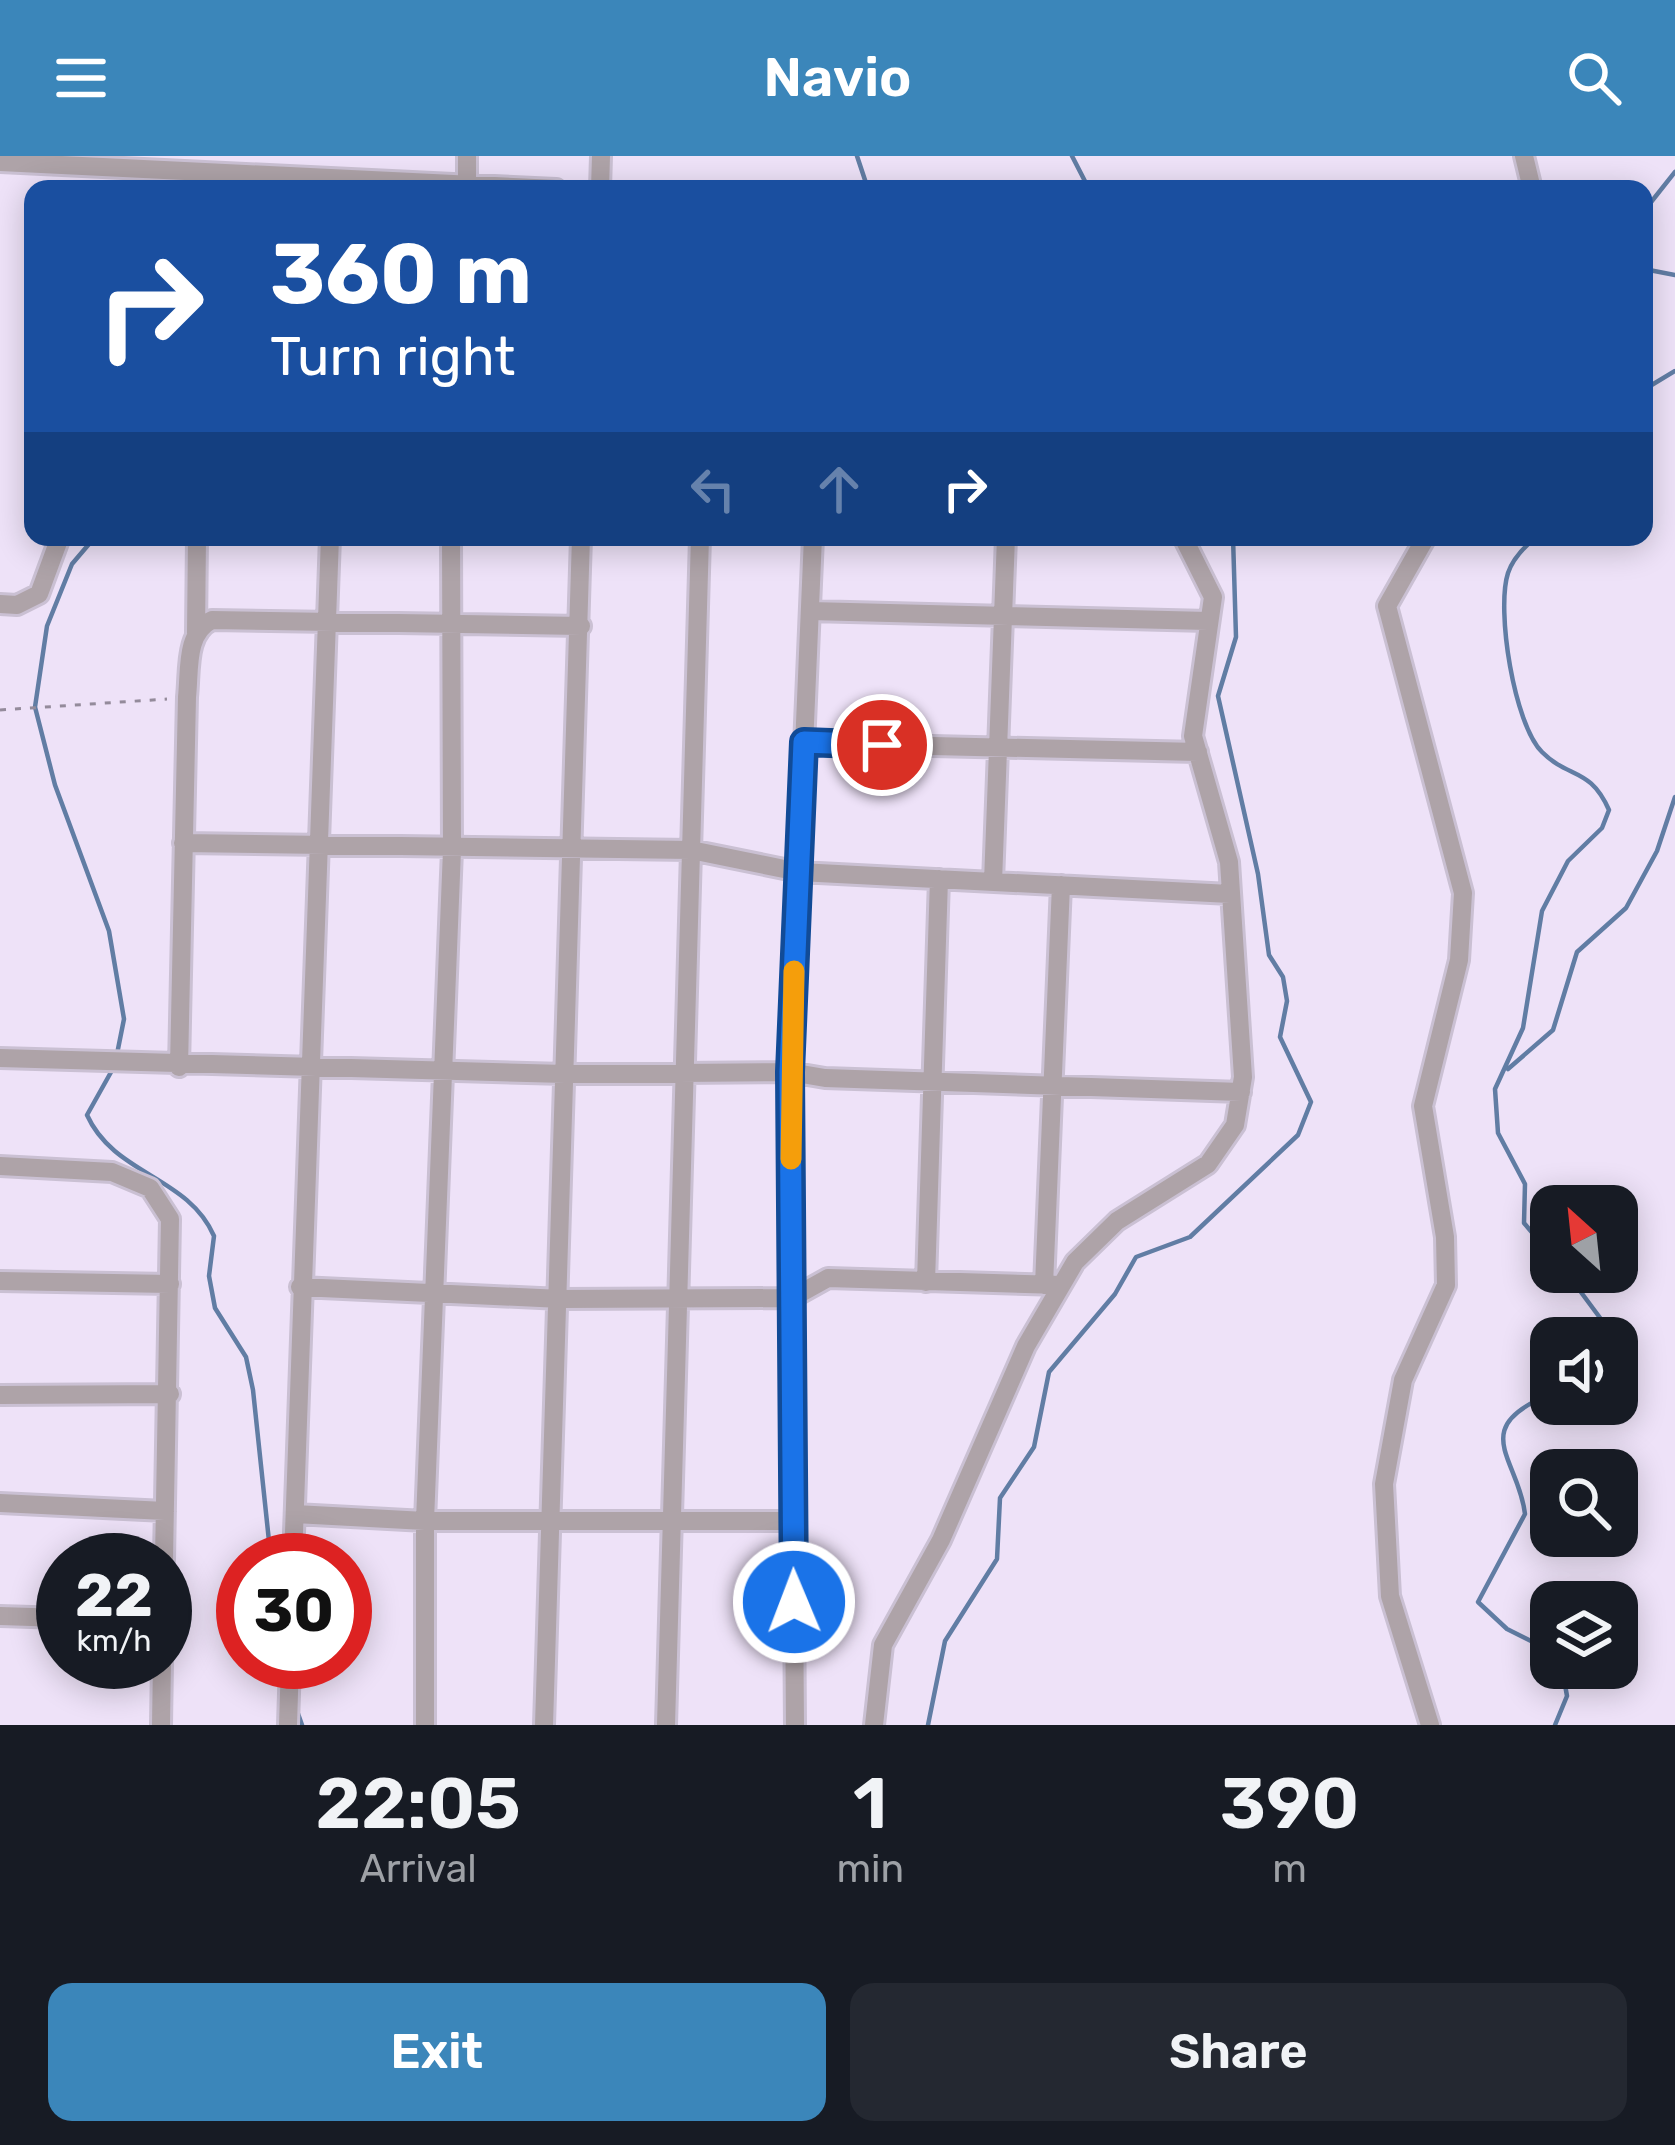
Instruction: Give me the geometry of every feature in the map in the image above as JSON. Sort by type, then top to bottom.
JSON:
[{"type":"street","points":[[0,162],[214,180]]},
{"type":"street","points":[[85,180],[86,166]]},
{"type":"street","points":[[0,604],[17,605],[40,594],[57,546]]},
{"type":"street","points":[[179,1067],[187,697],[196,633],[196,546]]},
{"type":"street","points":[[294,1533],[330,546]]},
{"type":"street","points":[[425,1725],[425,1521],[452,850],[447,626],[451,546]]},
{"type":"street","points":[[544,1725],[548,1520],[561,1299],[581,546]]},
{"type":"street","points":[[666,1725],[700,546]]},
{"type":"street","points":[[795,1725],[790,1072],[814,546]]},
{"type":"street","points":[[993,882],[1006,546]]},
{"type":"street","points":[[874,1725],[883,1645],[941,1540],[1052,1285],[1117,1221],[1208,1164],[1235,1125],[1241,1092],[1229,862],[1198,752],[1196,698],[1213,597],[1188,546]]},
{"type":"street","points":[[1421,546],[1387,606],[1463,893],[1459,960],[1423,1106],[1445,1237],[1446,1285],[1402,1380],[1384,1484],[1390,1596],[1430,1725]]},
{"type":"street","points":[[810,610],[1208,621]]},
{"type":"street","points":[[196,633],[212,620],[328,626],[581,626]]},
{"type":"street","points":[[804,742],[1198,752]]},
{"type":"street","points":[[183,843],[692,850],[799,872],[1230,894]]},
{"type":"street","points":[[926,1282],[939,879]]},
{"type":"street","points":[[1052,1285],[1052,1086],[1061,885]]},
{"type":"street","points":[[0,1058],[309,1070],[790,1072],[933,1082],[1241,1092]]},
{"type":"street","points":[[0,1166],[112,1172],[150,1188],[170,1219],[165,1533]]},
{"type":"street","points":[[300,1287],[561,1299],[679,1299],[792,1298],[828,1278],[1052,1285]]},
{"type":"street","points":[[0,1281],[170,1284]]},
{"type":"street","points":[[0,1395],[170,1394]]},
{"type":"street","points":[[0,1503],[165,1510]]},
{"type":"street","points":[[295,1514],[425,1521],[794,1521]]},
{"type":"street","points":[[0,1616],[36,1617]]},
{"type":"street","points":[[161,1725],[162,1689]]},
{"type":"street","points":[[288,1725],[289,1689]]},
{"type":"path","points":[[0,710],[187,697]]},
{"type":"waterway","points":[[857,156],[865,180]]},
{"type":"waterway","points":[[1072,156],[1084,180]]},
{"type":"waterway","points":[[1653,200],[1675,172]]},
{"type":"waterway","points":[[1653,271],[1675,275]]},
{"type":"waterway","points":[[1653,384],[1675,371]]},
{"type":"waterway","points":[[87,546],[72,564],[47,626],[35,707],[55,785],[109,931],[124,1019],[117,1054]]},
{"type":"waterway","points":[[928,1725],[945,1641],[997,1559],[1000,1498],[1034,1447],[1049,1372],[1115,1294],[1136,1257],[1190,1237],[1298,1135],[1311,1102],[1280,1037],[1287,1001],[1283,977],[1269,955],[1258,874],[1218,696],[1236,637],[1233,546]]},
{"type":"waterway","points":[[1526,546],[1508,573],[1504,613],[1510,666],[1523,717],[1542,752],[1587,780],[1609,810],[1602,828],[1568,861],[1542,911],[1523,1028],[1495,1089],[1498,1133],[1525,1184],[1524,1223],[1530,1230]]},
{"type":"waterway","points":[[1508,1069],[1553,1030],[1577,952],[1626,908],[1657,851],[1675,797]]},
{"type":"waterway","points":[[115,1065],[87,1115],[115,1151],[187,1200],[214,1236],[209,1276],[215,1308],[246,1357],[268,1533]]},
{"type":"waterway","points":[[1582,1293],[1599,1317]]},
{"type":"waterway","points":[[1530,1404],[1510,1419],[1504,1432],[1525,1514],[1478,1602],[1507,1629],[1530,1640]]},
{"type":"waterway","points":[[1555,1725],[1566,1689]]},
{"type":"waterway","points":[[296,1708],[302,1725]]},
{"type":"slow traffic","points":[[791,1159],[794,971]]},
{"type":"route","points":[[794,1602],[790,1072],[804,742],[882,745]]}]
